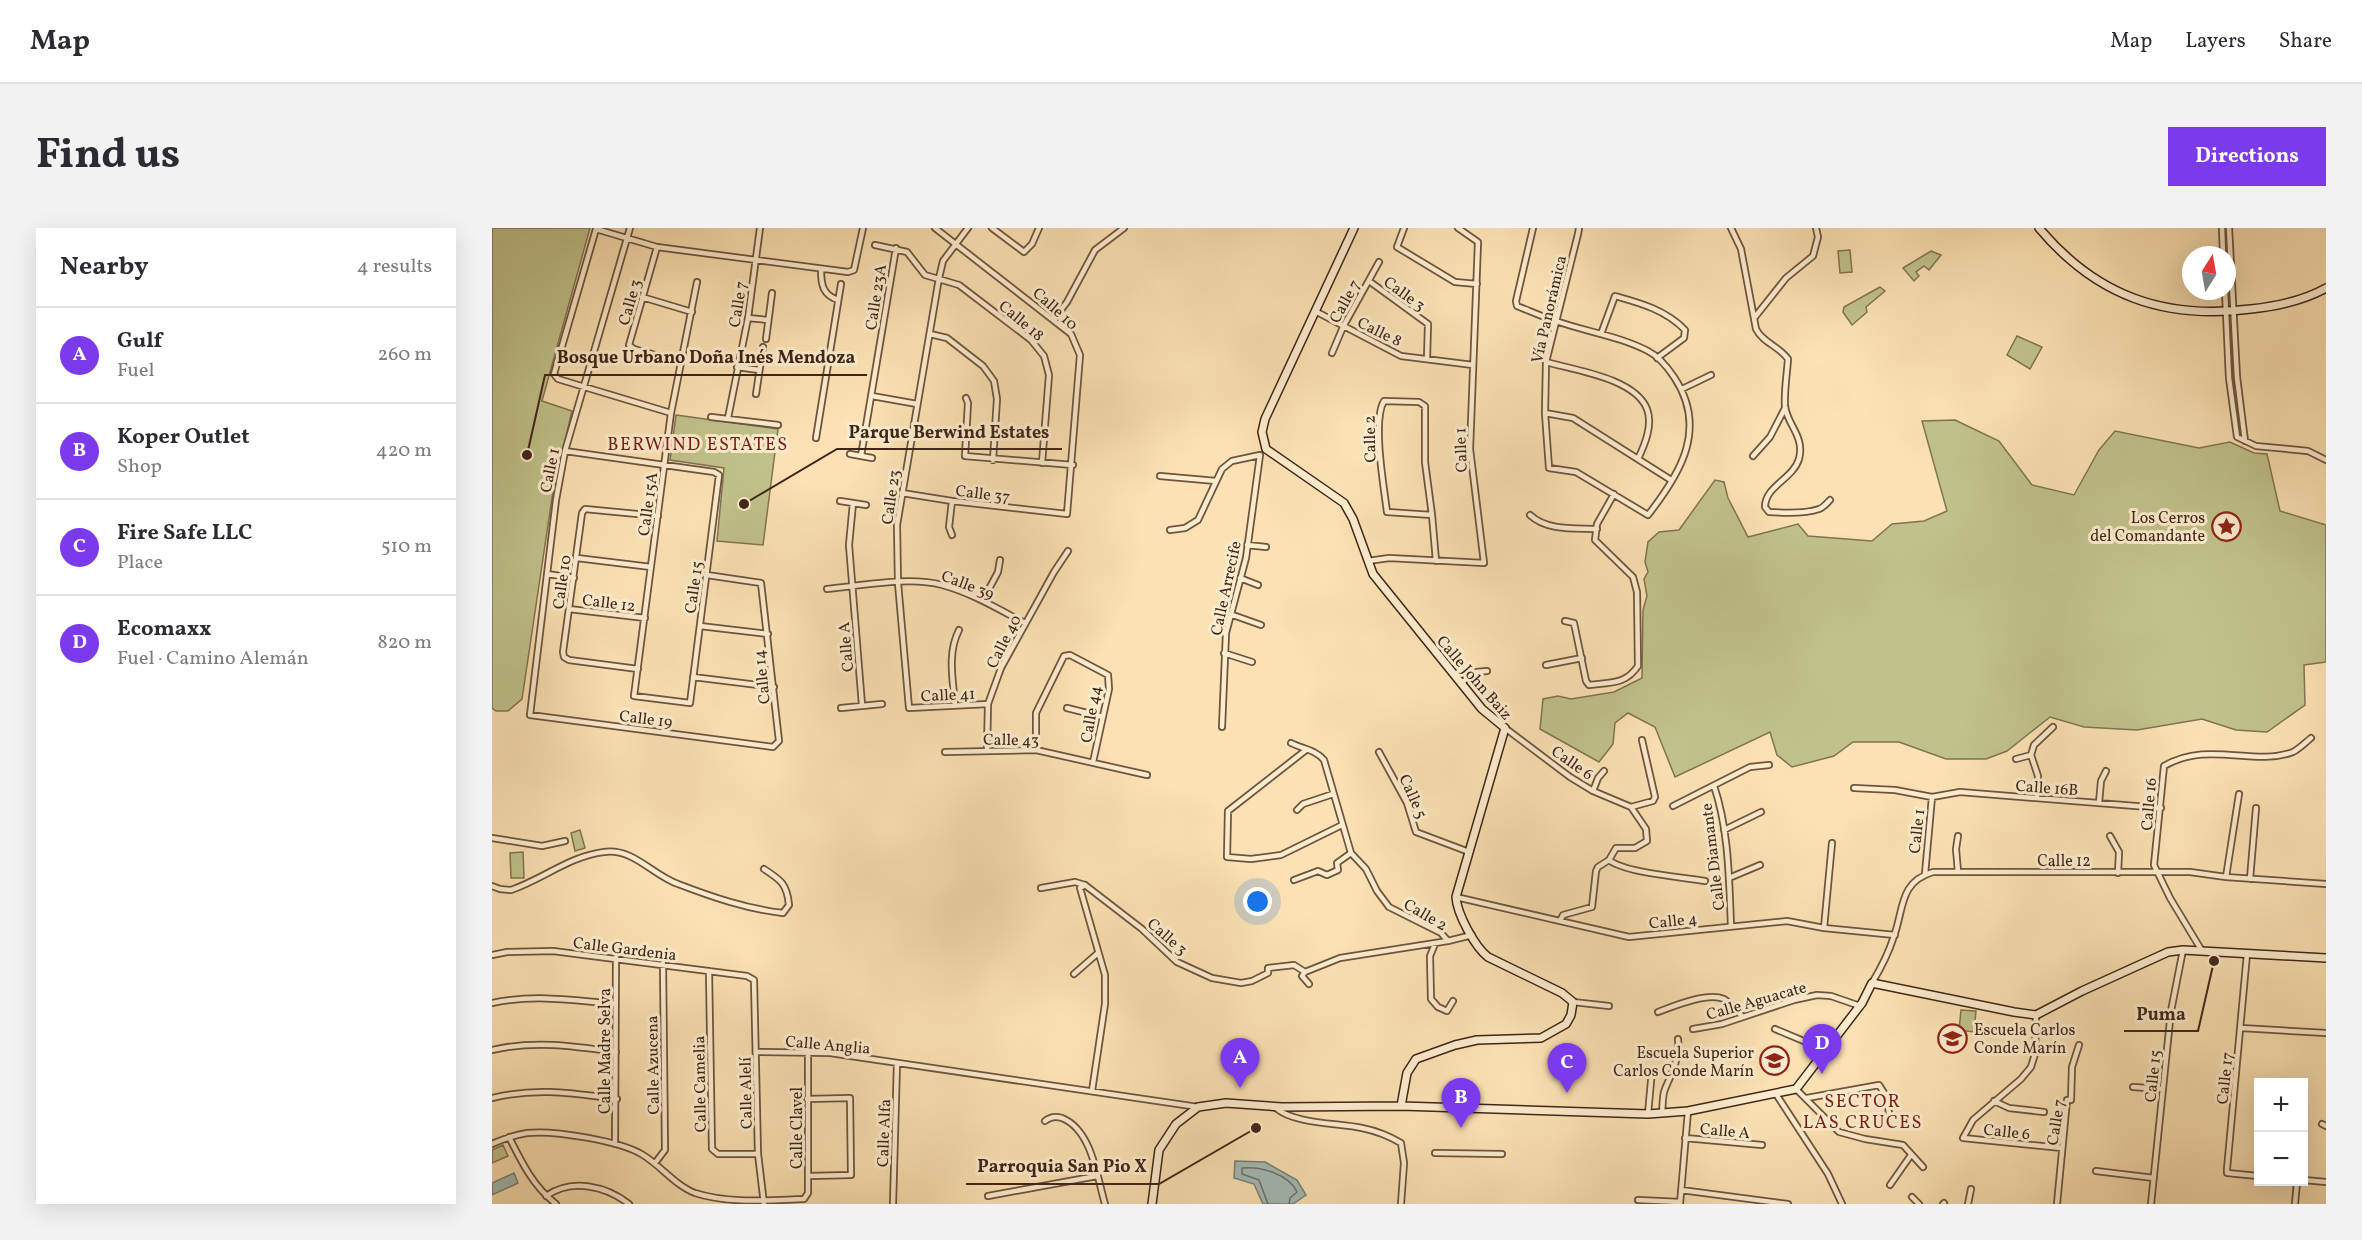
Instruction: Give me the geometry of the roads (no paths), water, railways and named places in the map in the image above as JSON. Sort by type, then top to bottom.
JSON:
[{"type":"street","name":"Calle 1","points":[[530,714],[556,500],[565,451],[630,228]]},
{"type":"street","name":"Calle 7","points":[[728,418],[748,318],[760,228]]},
{"type":"street","points":[[671,413],[558,380],[554,374],[596,229],[657,247],[848,272],[854,270],[863,228]]},
{"type":"street","name":"Calle 10","points":[[935,228],[1071,334],[1080,355],[1073,465],[1067,514],[1061,513]]},
{"type":"street","name":"Calle 23","points":[[909,708],[898,583],[897,525],[943,261],[968,228]]},
{"type":"street","points":[[992,228],[1024,252],[1032,244],[1039,228]]},
{"type":"street","points":[[1054,319],[1067,302],[1095,250],[1124,228]]},
{"type":"street","points":[[1170,530],[1185,528],[1198,520],[1222,469],[1232,461],[1260,455],[1266,449],[1262,432],[1265,419],[1354,228]]},
{"type":"street","points":[[1404,228],[1397,247],[1455,282],[1477,284]]},
{"type":"street","name":"Calle 1","points":[[1368,561],[1389,558],[1484,563],[1470,449],[1478,242],[1458,228]]},
{"type":"street","points":[[1533,228],[1516,301],[1517,306],[1556,321],[1629,342],[1651,352],[1682,389],[1690,416],[1690,438],[1686,455],[1648,514],[1614,494],[1597,529],[1595,540],[1632,577],[1637,592],[1638,666],[1623,681],[1589,685],[1586,681],[1574,623],[1565,621]]},
{"type":"street","name":"Vía Panorámica","points":[[1579,228],[1546,362],[1545,413],[1549,468],[1576,472],[1614,494]]},
{"type":"street","points":[[1731,228],[1741,249],[1756,329],[1760,337],[1781,349],[1788,359],[1785,408],[1770,437],[1753,456]]},
{"type":"street","points":[[1755,317],[1786,278],[1813,256],[1818,237],[1816,228]]},
{"type":"street","points":[[2039,228],[2053,245],[2087,274],[2132,300],[2191,312],[2229,312],[2300,300],[2326,288]]},
{"type":"street","points":[[2222,228],[2223,246]]},
{"type":"street","points":[[2229,228],[2229,378],[2237,437],[2256,446],[2308,452],[2326,460]]},
{"type":"street","points":[[875,244],[896,248]]},
{"type":"street","name":"Calle 3","points":[[657,247],[629,345],[634,349],[681,362]]},
{"type":"street","name":"Calle 18","points":[[896,248],[907,252],[925,274],[959,285],[1031,340],[1044,356],[1049,375],[1042,463]]},
{"type":"street","name":"Calle 23A","points":[[861,456],[896,248]]},
{"type":"street","name":"Calle 7","points":[[1332,353],[1343,327],[1379,262]]},
{"type":"street","points":[[821,270],[824,291],[830,297],[838,300]]},
{"type":"street","name":"Calle 3","points":[[1369,281],[1428,324],[1426,359]]},
{"type":"street","name":"Calle 15A","points":[[690,703],[634,696],[671,413],[697,282]]},
{"type":"street","points":[[816,438],[841,284]]},
{"type":"street","points":[[766,339],[772,293]]},
{"type":"street","points":[[1601,334],[1615,296],[1650,306],[1685,330],[1684,338],[1657,358]]},
{"type":"street","points":[[642,297],[692,312]]},
{"type":"street","points":[[2227,300],[2245,441]]},
{"type":"street","name":"Calle 8","points":[[1316,311],[1401,356],[1473,365]]},
{"type":"street","points":[[748,318],[768,321]]},
{"type":"street","points":[[930,334],[947,338],[983,366],[994,381],[997,399],[993,459]]},
{"type":"street","points":[[756,394],[762,347]]},
{"type":"street","points":[[1546,362],[1618,382],[1638,396],[1647,410],[1648,428],[1646,441],[1638,459]]},
{"type":"street","points":[[737,367],[759,370]]},
{"type":"street","points":[[1682,389],[1711,375]]},
{"type":"street","points":[[872,396],[917,404]]},
{"type":"street","points":[[966,398],[968,403],[965,456],[1073,465]]},
{"type":"street","name":"Calle 2","points":[[1432,515],[1387,512],[1379,444],[1380,407],[1384,401],[1419,402],[1425,406],[1425,462],[1432,515],[1436,561]]},
{"type":"street","points":[[1785,408],[1799,436],[1800,457],[1796,467],[1770,492],[1765,501],[1765,507],[1769,512],[1777,513],[1807,511],[1820,509],[1830,500]]},
{"type":"street","points":[[1545,413],[1573,418],[1671,480]]},
{"type":"street","points":[[711,417],[778,425]]},
{"type":"street","name":"Calle John Baiz","points":[[1266,449],[1344,503],[1353,519],[1373,574],[1482,710],[1505,728],[1456,897]]},
{"type":"street","points":[[565,451],[665,465]]},
{"type":"street","points":[[850,454],[872,458]]},
{"type":"street","name":"Calle Arrecife","points":[[1222,727],[1224,652],[1230,614],[1247,545],[1260,455]]},
{"type":"street","name":"Calle 15","points":[[665,465],[714,472],[718,475],[690,703]]},
{"type":"street","points":[[1160,476],[1216,481]]},
{"type":"street","name":"Calle 37","points":[[902,493],[1061,513]]},
{"type":"street","points":[[840,501],[866,505]]},
{"type":"street","points":[[952,501],[948,527],[952,536]]},
{"type":"street","name":"Calle A","points":[[853,503],[849,545],[862,705]]},
{"type":"street","name":"Calle 10","points":[[638,669],[567,659],[563,652],[582,513],[585,509],[658,516]]},
{"type":"street","points":[[1530,515],[1551,526],[1597,529]]},
{"type":"street","points":[[1247,545],[1266,547]]},
{"type":"street","name":"Calle 40","points":[[987,750],[988,704],[1001,668],[1068,551]]},
{"type":"street","points":[[577,558],[651,567]]},
{"type":"street","points":[[983,600],[998,572],[1000,560]]},
{"type":"street","points":[[547,574],[574,578]]},
{"type":"street","name":"Calle 14","points":[[707,575],[762,583],[779,741],[773,747],[760,745]]},
{"type":"street","points":[[1240,579],[1258,585]]},
{"type":"street","name":"Calle 39","points":[[827,589],[898,583],[941,584],[983,600],[1025,623]]},
{"type":"street","name":"Calle 12","points":[[569,609],[645,618]]},
{"type":"street","points":[[1230,614],[1261,625]]},
{"type":"street","points":[[700,626],[768,634]]},
{"type":"street","points":[[955,705],[952,658],[953,642],[959,630]]},
{"type":"street","points":[[1224,652],[1252,662]]},
{"type":"street","name":"Calle 44","points":[[1036,750],[1036,712],[1064,656],[1070,655],[1108,675],[1109,689],[1093,762]]},
{"type":"street","points":[[1546,665],[1582,658]]},
{"type":"street","points":[[1461,683],[1476,672],[1488,670]]},
{"type":"street","points":[[693,677],[774,687]]},
{"type":"street","points":[[841,708],[882,704]]},
{"type":"street","name":"Calle 41","points":[[909,708],[988,704]]},
{"type":"street","points":[[1067,708],[1103,717]]},
{"type":"street","name":"Calle 19","points":[[530,714],[760,745]]},
{"type":"street","points":[[2037,798],[2038,776],[2031,755],[2034,745],[2053,727]]},
{"type":"street","name":"Calle 6","points":[[1505,728],[1570,777],[1593,791],[1631,807]]},
{"type":"street","name":"Calle 16","points":[[2202,951],[2154,865],[2163,769],[2166,765],[2192,756],[2216,753],[2274,756],[2295,751],[2311,738]]},
{"type":"street","points":[[1560,921],[1563,915],[1592,907],[1596,872],[1609,860],[1616,848],[1635,848],[1647,841],[1646,829],[1631,807],[1653,801],[1655,797],[1642,740]]},
{"type":"street","name":"Calle 2","points":[[1291,743],[1306,750],[1315,751],[1324,760],[1351,853],[1366,869],[1377,891],[1389,907],[1441,933],[1448,941],[1472,935]]},
{"type":"street","name":"Calle 43","points":[[945,752],[1036,750],[1147,775]]},
{"type":"street","points":[[1306,750],[1228,810],[1227,857],[1251,859],[1281,855],[1342,825]]},
{"type":"street","name":"Calle 5","points":[[1380,752],[1407,802],[1416,832],[1469,852]]},
{"type":"street","points":[[2016,759],[2031,755]]},
{"type":"street","points":[[1673,806],[1748,768],[1769,765]]},
{"type":"street","points":[[1593,791],[1598,778],[1604,771]]},
{"type":"street","points":[[2099,803],[2101,781],[2106,771]]},
{"type":"street","name":"Calle Diamante","points":[[1714,786],[1722,810],[1731,926]]},
{"type":"street","name":"Calle 1","points":[[1854,788],[1895,790],[1932,797],[1925,874]]},
{"type":"street","name":"Calle 16B","points":[[1932,797],[1960,792],[2161,808]]},
{"type":"street","points":[[1297,810],[1303,804],[1333,794]]},
{"type":"street","points":[[2226,877],[2239,794]]},
{"type":"street","points":[[2250,879],[2256,808]]},
{"type":"street","points":[[1724,830],[1761,812]]},
{"type":"street","points":[[1958,836],[1956,849],[1958,872]]},
{"type":"street","points":[[2110,836],[2119,852],[2118,873]]},
{"type":"street","points":[[492,838],[542,846],[565,841]]},
{"type":"street","points":[[1824,928],[1832,843]]},
{"type":"street","points":[[492,886],[511,890],[582,856],[609,852],[632,856],[661,877],[677,884],[754,910],[783,913],[789,905],[788,891],[780,880],[764,869]]},
{"type":"street","points":[[1294,880],[1318,871],[1327,875],[1338,870],[1336,863],[1351,853]]},
{"type":"street","points":[[1609,860],[1614,864],[1636,870],[1705,881]]},
{"type":"street","points":[[1729,878],[1760,865]]},
{"type":"street","name":"Calle 12","points":[[1925,874],[1933,872],[2190,872],[2226,877],[2326,884]]},
{"type":"street","points":[[897,1063],[1198,1107],[1226,1103],[1648,1114],[1688,1111],[1796,1089],[1860,1006],[1895,935],[1905,893],[1925,874]]},
{"type":"street","points":[[1041,888],[1075,882],[1085,885]]},
{"type":"street","points":[[1085,885],[1080,888],[1105,975],[1104,1004],[1092,1090]]},
{"type":"street","name":"Calle 3","points":[[1085,885],[1142,929],[1177,962],[1212,978],[1241,983],[1252,981],[1268,973],[1268,968],[1294,965],[1305,972]]},
{"type":"street","points":[[1456,897],[1456,908],[1480,951],[1488,957],[1562,993],[1572,1002],[1609,1006]]},
{"type":"street","name":"Calle 4","points":[[1456,897],[1629,937],[1787,921],[1824,928],[1895,935]]},
{"type":"street","points":[[1309,984],[1302,976],[1305,972],[1340,958],[1448,941]]},
{"type":"street","points":[[1435,944],[1430,956],[1431,999],[1438,1008],[1447,1011],[1453,1001]]},
{"type":"street","points":[[1872,983],[2036,1015],[2082,991],[2168,952],[2183,950],[2326,958]]},
{"type":"street","name":"Calle 15","points":[[2151,1204],[2171,1011],[2183,950]]},
{"type":"street","name":"Calle Gardenia","points":[[492,955],[507,952],[553,951],[747,976],[754,980]]},
{"type":"street","points":[[1074,974],[1098,953]]},
{"type":"street","name":"Calle 17","points":[[2247,954],[2227,1173],[2254,1176]]},
{"type":"street","name":"Calle Madre Selva","points":[[615,1144],[616,958]]},
{"type":"street","name":"Calle Azucena","points":[[655,1163],[664,1150],[663,964]]},
{"type":"street","name":"Calle Camelia","points":[[710,971],[712,1149],[718,1154],[758,1154]]},
{"type":"street","name":"Calle Alelí","points":[[754,980],[758,1154],[764,1202]]},
{"type":"street","name":"Calle Aguacate","points":[[1693,1029],[1722,1024],[1742,1016],[1817,995],[1831,996],[1860,1006]]},
{"type":"street","points":[[492,1002],[507,999],[554,998],[615,1004]]},
{"type":"street","points":[[1658,1012],[1689,1000],[1719,998],[1725,1000],[1742,1016]]},
{"type":"street","points":[[1401,1106],[1407,1074],[1416,1059],[1477,1040],[1541,1038],[1566,1024],[1571,1015],[1572,1002]]},
{"type":"street","points":[[2036,1015],[2034,1060],[2021,1079],[1994,1101],[2009,1108],[2044,1112]]},
{"type":"street","points":[[2241,1028],[2326,1033]]},
{"type":"street","points":[[1775,1029],[1806,1042],[1824,1055]]},
{"type":"street","points":[[1662,1113],[1664,1092],[1673,1073],[1679,1051],[1678,1039]]},
{"type":"street","points":[[492,1050],[510,1046],[555,1044],[616,1052]]},
{"type":"street","name":"Calle 7","points":[[2057,1204],[2067,1100],[2071,1100],[2072,1067],[2079,1045]]},
{"type":"street","name":"Calle Anglia","points":[[756,1052],[808,1051],[897,1063]]},
{"type":"street","name":"Calle Clavel","points":[[764,1202],[804,1199],[808,1193],[808,1051]]},
{"type":"street","name":"Calle Alfa","points":[[893,1204],[897,1063]]},
{"type":"street","points":[[1648,1114],[1652,1070]]},
{"type":"street","points":[[1807,1098],[1879,1085],[1886,1096],[1889,1113]]},
{"type":"street","points":[[2133,1087],[2163,1089]]},
{"type":"street","points":[[1796,1089],[1839,1132],[1903,1145],[1923,1167]]},
{"type":"street","points":[[492,1098],[519,1092],[549,1090],[617,1099]]},
{"type":"street","points":[[1776,1094],[1828,1174],[1842,1204]]},
{"type":"street","points":[[807,1099],[850,1098],[850,1175],[808,1176]]},
{"type":"street","name":"Calle 6","points":[[1994,1101],[1973,1120],[1963,1138],[2062,1148]]},
{"type":"street","points":[[1275,1106],[1282,1113],[1385,1134],[1401,1143],[1404,1163],[1401,1204]]},
{"type":"street","points":[[1152,1204],[1159,1150],[1176,1124],[1198,1107]]},
{"type":"street","points":[[1638,1200],[1680,1203],[1688,1111]]},
{"type":"street","points":[[1046,1121],[1050,1117],[1058,1117],[1074,1124],[1087,1145],[1105,1204]]},
{"type":"street","points":[[492,1144],[527,1133],[547,1133],[615,1144],[640,1153],[692,1192],[720,1199],[764,1202]]},
{"type":"street","points":[[509,1137],[526,1172],[546,1196],[556,1204]]},
{"type":"street","name":"Calle A","points":[[1685,1138],[1762,1145]]},
{"type":"street","points":[[1435,1153],[1502,1154]]},
{"type":"street","points":[[1890,1185],[1911,1155]]},
{"type":"street","points":[[2096,1171],[2154,1178]]},
{"type":"street","points":[[988,1196],[1097,1176]]},
{"type":"street","points":[[2308,1180],[2326,1182]]},
{"type":"street","points":[[546,1196],[554,1190],[570,1185],[594,1187],[616,1194],[629,1204]]},
{"type":"street","points":[[2295,1204],[2297,1186]]},
{"type":"street","points":[[1968,1204],[1971,1189]]},
{"type":"street","points":[[1681,1190],[1788,1204]]},
{"type":"street","points":[[1912,1197],[1919,1204]]},
{"type":"water","points":[[1235,1161],[1265,1162],[1297,1180],[1306,1195],[1293,1204],[1263,1204],[1254,1184],[1234,1178]]},
{"type":"water","points":[[514,1173],[518,1183],[492,1195],[492,1183]]},
{"type":"place","name":"Bosque Urbano Doña Inés Mendoza","points":[[527,455]]},
{"type":"place","name":"Parque Berwind Estates","points":[[744,504]]},
{"type":"place","name":"Los Cerros del Comandante","points":[[2226,526]]},
{"type":"place","name":"Puma","points":[[2214,961]]},
{"type":"place","name":"Escuela Carlos Conde Marín","points":[[1953,1038]]},
{"type":"place","name":"Escuela Superior Carlos Conde Marín","points":[[1775,1061]]},
{"type":"place","name":"Ecomaxx","points":[[1822,1074]]},
{"type":"place","name":"Gulf","points":[[1240,1088]]},
{"type":"place","name":"Fire Safe LLC","points":[[1567,1093]]},
{"type":"place","name":"Parroquia San Pio X","points":[[1256,1128]]},
{"type":"place","name":"Koper Outlet","points":[[1461,1128]]},
{"type":"district","name":"BERWIND ESTATES","points":[[698,444]]},
{"type":"district","name":"SECTOR LAS CRUCES","points":[[1863,1111]]}]
